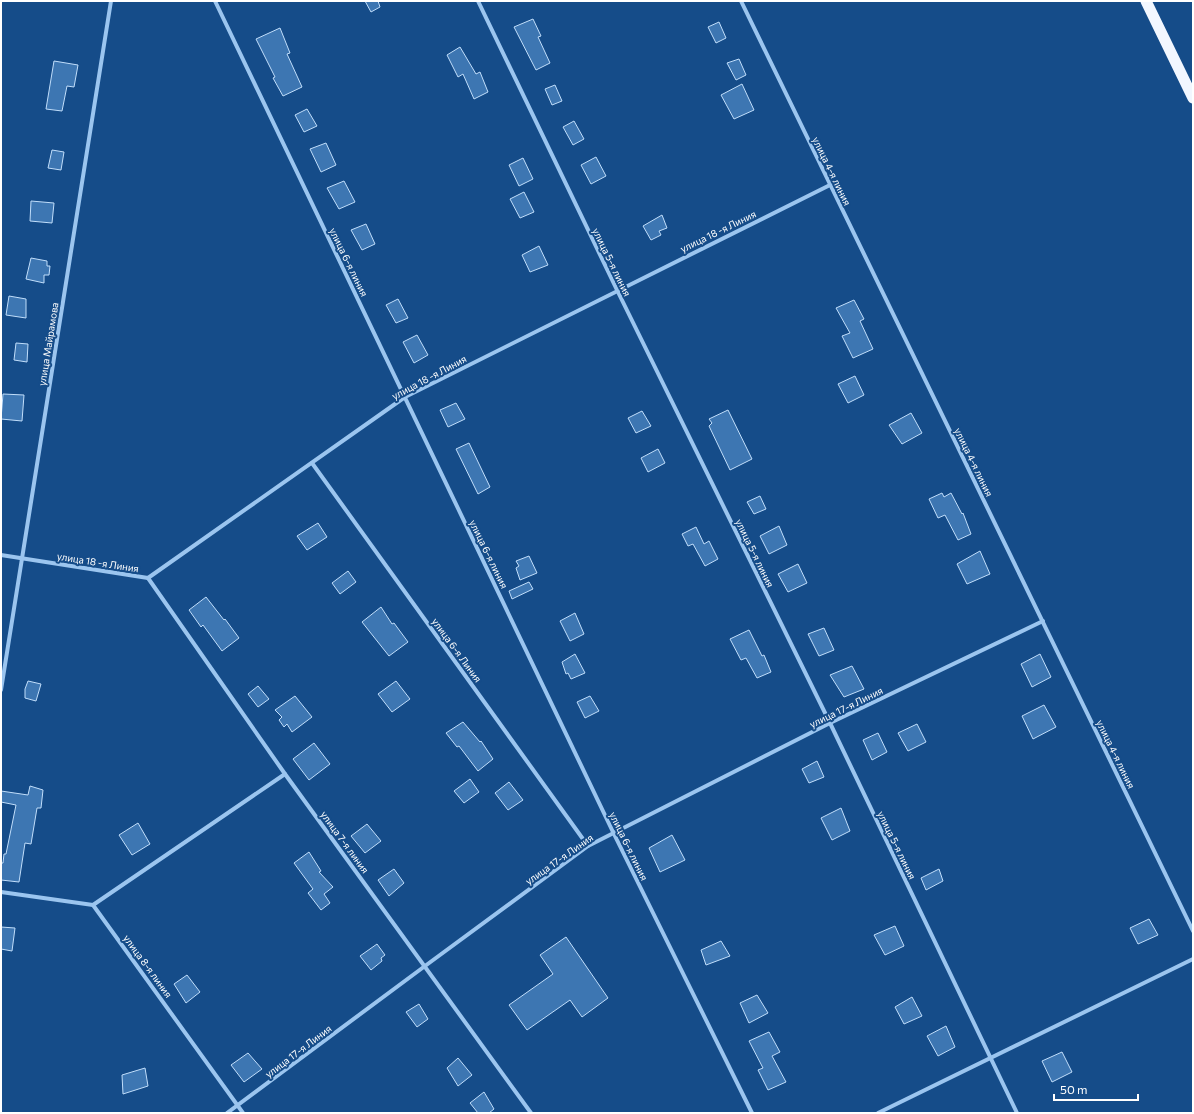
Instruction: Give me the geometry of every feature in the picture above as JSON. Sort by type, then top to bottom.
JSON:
[{"type":"highway","points":[[1146,1],[1193,98]]},
{"type":"street","name":"улица Майрамова","points":[[1,690],[21,557],[111,1]]},
{"type":"street","name":"улица 6-я линия","points":[[215,1],[613,832],[752,1113]]},
{"type":"street","name":"улица 5-я линия","points":[[478,1],[617,290],[830,723],[1017,1113]]},
{"type":"street","name":"улица 4-я линия","points":[[741,1],[1193,931]]},
{"type":"street","name":"улица 18 -я Линия","points":[[1,555],[148,578],[405,397],[830,185]]},
{"type":"street","name":"улица 6-я Линия","points":[[312,463],[588,846]]},
{"type":"street","name":"улица 7-я линия","points":[[148,578],[285,774],[531,1113]]},
{"type":"street","name":"улица 17-я Линия","points":[[227,1113],[588,846],[830,723],[1043,621]]},
{"type":"street","points":[[1,892],[93,905],[285,774]]},
{"type":"street","name":"улица 8-я линия","points":[[93,905],[243,1113]]},
{"type":"street","points":[[878,1113],[1193,959]]},
{"type":"building","points":[[365,1],[378,1],[380,7],[371,12]]},
{"type":"building","points":[[533,19],[541,36],[538,37],[550,63],[536,70],[514,27]]},
{"type":"building","points":[[719,22],[726,38],[716,43],[708,27]]},
{"type":"building","points":[[280,28],[290,53],[287,54],[302,87],[283,96],[273,78],[275,77],[256,39]]},
{"type":"building","points":[[460,47],[476,74],[480,72],[488,92],[474,99],[463,74],[458,77],[447,55]]},
{"type":"building","points":[[739,59],[746,75],[736,80],[727,63]]},
{"type":"building","points":[[54,61],[78,65],[74,87],[67,86],[62,111],[46,109]]},
{"type":"building","points":[[742,84],[754,110],[734,119],[721,95]]},
{"type":"building","points":[[555,85],[562,101],[552,105],[545,89]]},
{"type":"building","points":[[307,109],[317,126],[304,132],[295,115]]},
{"type":"building","points":[[574,121],[584,139],[573,145],[563,127]]},
{"type":"building","points":[[326,143],[336,165],[321,172],[310,149]]},
{"type":"building","points":[[52,150],[64,152],[61,170],[48,168]]},
{"type":"building","points":[[596,157],[606,176],[591,184],[581,165]]},
{"type":"building","points":[[523,158],[533,179],[519,186],[509,165]]},
{"type":"building","points":[[344,181],[355,202],[339,209],[327,188]]},
{"type":"building","points":[[524,192],[534,212],[520,218],[510,199]]},
{"type":"building","points":[[31,201],[54,203],[52,223],[30,221]]},
{"type":"building","points":[[662,215],[667,228],[659,231],[661,235],[651,240],[643,226]]},
{"type":"building","points":[[366,224],[375,244],[362,250],[351,230]]},
{"type":"building","points":[[539,246],[548,265],[530,272],[522,255]]},
{"type":"building","points":[[31,258],[47,261],[47,266],[50,266],[49,275],[44,275],[44,283],[26,279]]},
{"type":"building","points":[[9,296],[26,299],[26,318],[6,315]]},
{"type":"building","points":[[398,299],[408,318],[396,323],[386,305]]},
{"type":"building","points":[[854,300],[864,319],[860,321],[873,349],[853,358],[842,336],[850,333],[836,308]]},
{"type":"building","points":[[417,335],[428,355],[414,363],[403,342]]},
{"type":"building","points":[[16,343],[28,344],[27,362],[14,360]]},
{"type":"building","points":[[855,376],[864,395],[848,403],[838,384]]},
{"type":"building","points":[[3,394],[24,395],[22,421],[1,419]]},
{"type":"building","points":[[456,403],[465,419],[448,427],[440,410]]},
{"type":"building","points":[[728,410],[752,459],[730,470],[709,426],[712,423],[709,419]]},
{"type":"building","points":[[642,411],[651,426],[636,433],[628,418]]},
{"type":"building","points":[[911,413],[922,433],[902,444],[889,425]]},
{"type":"building","points":[[469,443],[490,487],[478,494],[456,449]]},
{"type":"building","points":[[658,449],[665,463],[648,472],[641,458]]},
{"type":"building","points":[[942,493],[944,497],[951,493],[962,514],[963,513],[971,534],[958,540],[945,515],[938,518],[929,499]]},
{"type":"building","points":[[760,496],[766,509],[754,514],[747,502]]},
{"type":"building","points":[[318,523],[327,537],[307,550],[297,536]]},
{"type":"building","points":[[779,526],[787,545],[769,554],[760,536]]},
{"type":"building","points":[[696,527],[704,544],[709,541],[718,559],[705,566],[693,544],[688,546],[682,534]]},
{"type":"building","points":[[980,551],[990,574],[967,584],[957,564]]},
{"type":"building","points":[[529,556],[537,573],[520,580],[516,568],[519,566],[516,561]]},
{"type":"building","points":[[798,564],[807,583],[788,592],[778,574]]},
{"type":"building","points":[[348,571],[356,582],[340,594],[332,583]]},
{"type":"building","points":[[529,582],[533,589],[512,599],[509,591]]},
{"type":"building","points":[[206,597],[239,638],[222,651],[203,625],[201,627],[189,610]]},
{"type":"building","points":[[381,607],[392,624],[394,623],[408,642],[389,656],[362,622]]},
{"type":"building","points":[[575,613],[584,634],[570,641],[560,621]]},
{"type":"building","points":[[824,628],[834,650],[819,656],[808,634]]},
{"type":"building","points":[[749,630],[762,656],[764,655],[771,672],[757,678],[746,658],[741,660],[730,639]]},
{"type":"building","points":[[575,654],[585,673],[571,679],[568,673],[566,674],[562,662]]},
{"type":"building","points":[[1040,654],[1051,677],[1032,687],[1021,664]]},
{"type":"building","points":[[852,666],[864,689],[844,697],[830,675]]},
{"type":"building","points":[[28,681],[41,684],[36,701],[25,698],[25,689]]},
{"type":"building","points":[[396,681],[410,699],[392,712],[378,694]]},
{"type":"building","points":[[258,686],[269,699],[258,707],[248,694]]},
{"type":"building","points":[[295,696],[312,717],[292,732],[287,724],[284,727],[279,720],[282,717],[275,710]]},
{"type":"building","points":[[590,696],[599,711],[585,718],[577,702]]},
{"type":"building","points":[[1044,705],[1056,727],[1033,739],[1022,716]]},
{"type":"building","points":[[463,722],[480,742],[481,741],[493,759],[478,771],[459,746],[457,747],[446,733]]},
{"type":"building","points":[[917,724],[926,742],[908,751],[898,733]]},
{"type":"building","points":[[878,733],[887,752],[872,760],[863,740]]},
{"type":"building","points":[[314,743],[330,764],[309,780],[293,759]]},
{"type":"building","points":[[817,761],[824,777],[809,783],[802,769]]},
{"type":"building","points":[[470,779],[479,792],[464,803],[454,791]]},
{"type":"building","points":[[509,782],[523,800],[508,810],[495,793]]},
{"type":"building","points":[[30,786],[43,790],[41,808],[37,808],[31,844],[25,843],[19,882],[1,880],[1,863],[3,863],[4,854],[6,854],[16,805],[1,802],[1,791],[28,795]]},
{"type":"building","points":[[841,808],[850,831],[832,840],[821,818]]},
{"type":"building","points":[[138,823],[150,844],[132,855],[119,835]]},
{"type":"building","points":[[367,824],[381,841],[365,853],[351,836]]},
{"type":"building","points":[[672,835],[685,860],[660,872],[649,848]]},
{"type":"building","points":[[309,852],[321,871],[319,872],[333,887],[324,894],[330,903],[321,910],[308,893],[313,889],[294,863]]},
{"type":"building","points":[[394,869],[404,883],[389,896],[378,880]]},
{"type":"building","points":[[939,869],[943,881],[926,890],[921,878]]},
{"type":"building","points":[[1149,919],[1158,935],[1138,944],[1130,928]]},
{"type":"building","points":[[895,926],[904,946],[885,955],[874,935]]},
{"type":"building","points":[[1,927],[15,928],[12,951],[1,949]]},
{"type":"building","points":[[566,937],[608,998],[582,1017],[570,1000],[527,1030],[509,1005],[553,974],[540,955]]},
{"type":"building","points":[[721,941],[730,956],[706,965],[701,950]]},
{"type":"building","points":[[377,944],[385,955],[381,958],[382,961],[371,970],[360,956]]},
{"type":"building","points":[[187,975],[200,992],[186,1003],[174,984]]},
{"type":"building","points":[[757,995],[768,1013],[749,1023],[740,1003]]},
{"type":"building","points":[[912,997],[922,1016],[904,1024],[895,1007]]},
{"type":"building","points":[[419,1004],[428,1019],[417,1027],[406,1012]]},
{"type":"building","points":[[946,1026],[955,1047],[938,1056],[927,1036]]},
{"type":"building","points":[[769,1032],[780,1052],[772,1056],[786,1082],[768,1090],[758,1070],[763,1068],[749,1041]]},
{"type":"building","points":[[1062,1052],[1072,1072],[1052,1082],[1042,1061]]},
{"type":"building","points":[[248,1053],[262,1069],[244,1082],[231,1065]]},
{"type":"building","points":[[458,1058],[472,1075],[458,1086],[447,1068]]},
{"type":"building","points":[[145,1068],[148,1086],[123,1094],[122,1075]]},
{"type":"building","points":[[484,1092],[494,1109],[489,1113],[478,1113],[470,1103]]}]
